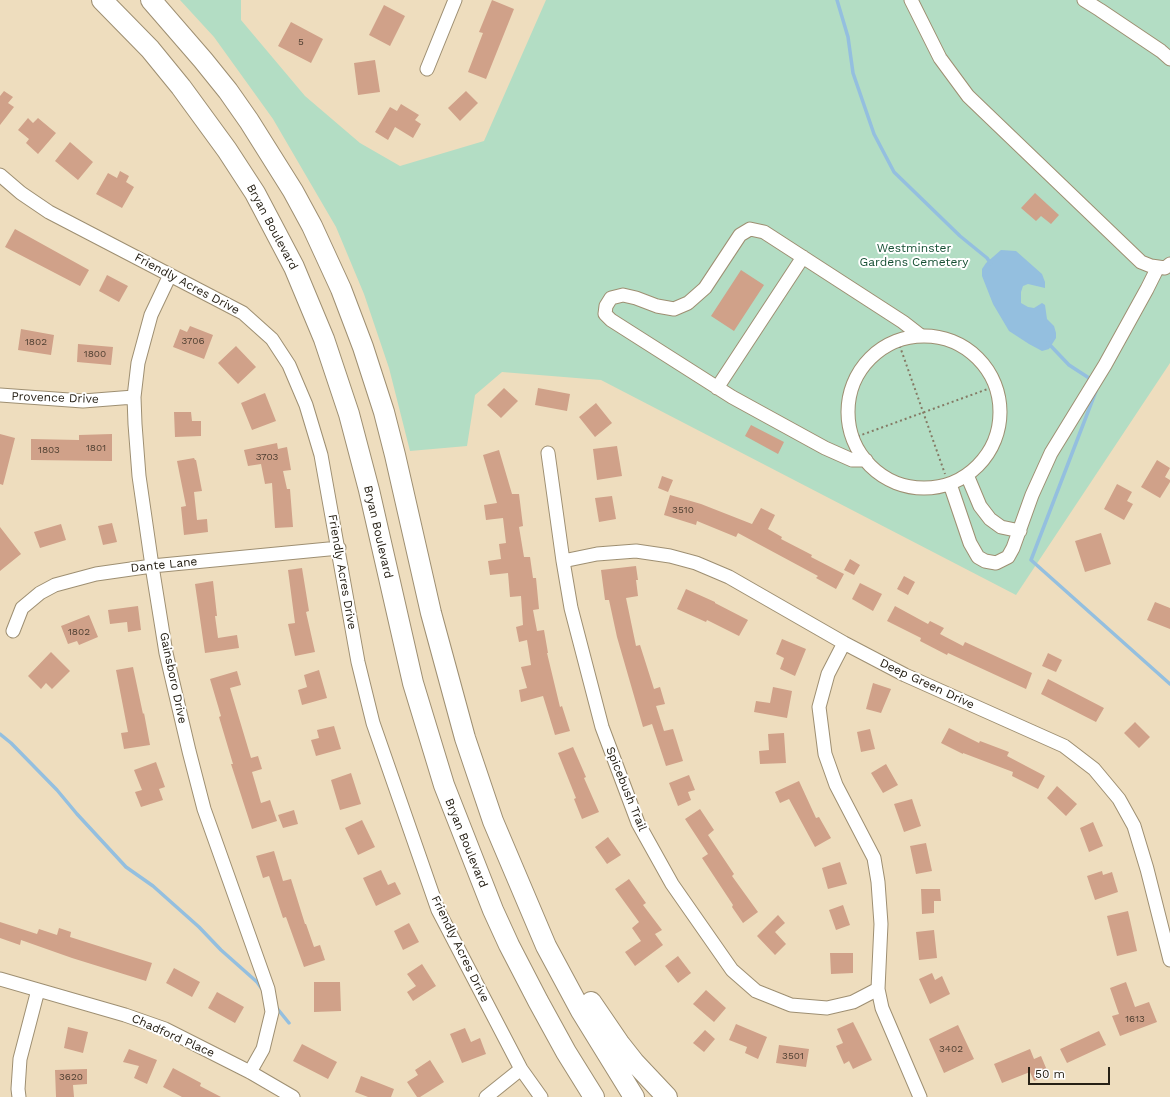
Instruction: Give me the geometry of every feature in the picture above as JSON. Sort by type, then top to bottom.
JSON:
[{"type":"highway","name":"Bryan Boulevard","points":[[102,0],[150,50],[181,87],[227,150],[255,193],[294,267],[324,339],[349,414],[369,490],[413,683],[444,785],[493,910],[538,1001],[566,1052],[594,1097]]},
{"type":"highway","points":[[150,0],[204,60],[249,121],[293,191],[312,226],[341,288],[364,347],[384,412],[431,613],[465,738],[493,821],[546,946],[581,1011],[634,1097]]},
{"type":"highway","points":[[505,852],[533,894],[560,952],[601,1018],[634,1062],[667,1097]]},
{"type":"street","points":[[427,69],[454,0]]},
{"type":"street","points":[[911,0],[940,58],[968,96],[1140,262],[1151,266],[1164,266]]},
{"type":"street","points":[[1084,0],[1161,51],[1170,59]]},
{"type":"street","name":"Friendly Acres Drive","points":[[0,175],[49,212],[243,313],[272,340],[289,365],[306,406],[321,455],[339,548],[358,662],[373,723],[438,910],[521,1069],[541,1097]]},
{"type":"street","points":[[866,460],[852,460],[825,448],[717,388],[611,320],[605,314],[606,306],[612,298],[623,295],[657,306],[674,309],[688,303],[705,288],[740,235],[750,229],[764,232],[903,322],[921,336]]},
{"type":"street","points":[[717,388],[803,257]]},
{"type":"street","points":[[950,484],[970,543],[978,557],[985,562],[996,563],[1008,557],[1020,531],[1032,495],[1051,453],[1105,365],[1147,289],[1164,266]]},
{"type":"street","name":"Gainsboro Drive","points":[[170,275],[151,315],[138,363],[134,398],[139,476],[166,653],[189,751],[204,809],[268,989],[272,1012],[263,1049],[250,1072]]},
{"type":"street","points":[[921,336],[945,339],[966,349],[984,365],[996,386],[1000,410],[998,434],[988,455],[971,473],[950,484],[924,489],[898,484],[876,471],[858,452],[849,427],[848,401],[856,376],[873,355],[898,341],[921,336]]},
{"type":"street","name":"Provence Drive","points":[[0,395],[83,401],[134,398]]},
{"type":"street","name":"Spicebush Trail","points":[[548,453],[571,608],[602,727],[638,823],[672,884],[732,970],[756,991],[791,1005],[827,1008],[853,1002],[878,989]]},
{"type":"street","points":[[966,475],[980,506],[990,519],[1001,527],[1020,531]]},
{"type":"street","name":"Dante Lane","points":[[13,631],[22,608],[40,593],[55,585],[96,574],[152,566],[339,548]]},
{"type":"street","name":"Deep Green Drive","points":[[563,561],[597,554],[636,551],[670,556],[696,563],[729,577],[844,643],[905,675],[1064,746],[1094,769],[1119,799],[1134,826],[1147,869],[1170,960]]},
{"type":"street","points":[[844,643],[828,674],[819,707],[825,754],[836,785],[874,858],[878,882],[881,924],[878,989],[882,1008],[920,1097]]},
{"type":"street","name":"Chadford Place","points":[[0,979],[125,1015],[165,1030],[250,1072],[293,1097]]},
{"type":"street","points":[[19,1097],[18,1089],[20,1059],[38,990]]},
{"type":"street","points":[[486,1097],[521,1069]]},
{"type":"path","points":[[898,341],[950,484]]},
{"type":"path","points":[[853,438],[996,386]]},
{"type":"green space","name":"Westminster Gardens Cemetery","points":[[180,0],[241,0],[241,20],[305,96],[360,143],[400,166],[484,141],[546,0],[1170,0],[1170,363],[1016,595],[601,380],[502,372],[475,395],[467,446],[410,451],[389,368],[364,294],[336,227],[273,119],[214,37]]},
{"type":"water","points":[[1001,250],[1016,251],[1042,274],[1045,282],[1045,288],[1028,284],[1023,286],[1021,292],[1021,303],[1028,307],[1034,308],[1042,303],[1045,305],[1047,319],[1054,326],[1056,333],[1056,338],[1049,349],[1042,351],[1009,331],[993,304],[982,276],[982,269],[986,263]]},
{"type":"building","points":[[492,0],[514,9],[486,79],[468,72],[483,33],[479,32]]},
{"type":"building","points":[[384,5],[405,16],[390,46],[369,35]]},
{"type":"building","points":[[291,22],[323,39],[311,63],[278,46]]},
{"type":"building","points":[[375,60],[380,92],[358,95],[354,63]]},
{"type":"building","points":[[4,91],[13,97],[8,103],[14,107],[0,125],[0,96]]},
{"type":"building","points":[[466,91],[478,103],[460,121],[448,108]]},
{"type":"building","points":[[401,104],[419,115],[415,120],[421,124],[413,138],[395,127],[388,140],[375,132],[390,107],[397,111]]},
{"type":"building","points":[[28,118],[33,123],[38,118],[56,133],[38,154],[26,143],[29,139],[18,130]]},
{"type":"building","points":[[70,142],[93,162],[78,180],[55,161]]},
{"type":"building","points":[[120,171],[129,176],[126,182],[134,187],[122,208],[96,194],[108,173],[117,178]]},
{"type":"building","points":[[1035,193],[1059,215],[1051,224],[1041,216],[1036,221],[1021,208]]},
{"type":"building","points":[[15,229],[89,270],[80,286],[5,247]]},
{"type":"building","points":[[741,270],[764,285],[734,331],[711,316]]},
{"type":"building","points":[[107,275],[128,286],[119,302],[99,291]]},
{"type":"building","points":[[190,326],[213,335],[204,359],[173,347],[180,329],[187,332]]},
{"type":"building","points":[[21,329],[54,335],[51,355],[18,350]]},
{"type":"building","points":[[78,344],[113,347],[111,365],[77,362]]},
{"type":"building","points":[[236,346],[256,367],[238,384],[218,363]]},
{"type":"building","points":[[504,388],[518,401],[501,418],[487,405]]},
{"type":"building","points":[[538,388],[570,394],[567,411],[535,405]]},
{"type":"building","points":[[265,393],[276,421],[252,430],[241,403]]},
{"type":"building","points":[[596,403],[612,423],[595,437],[579,417]]},
{"type":"building","points":[[174,412],[191,412],[192,421],[201,421],[201,436],[175,437]]},
{"type":"building","points":[[751,425],[784,442],[778,454],[745,436]]},
{"type":"building","points":[[0,434],[15,438],[3,485],[0,484]]},
{"type":"building","points":[[112,434],[112,461],[31,460],[31,439],[79,440],[79,435]]},
{"type":"building","points":[[277,443],[278,449],[287,447],[291,470],[283,471],[287,489],[290,489],[293,527],[275,528],[272,483],[265,484],[261,464],[248,466],[244,450]]},
{"type":"building","points":[[617,446],[622,476],[597,480],[593,449]]},
{"type":"building","points":[[499,450],[512,494],[519,494],[523,526],[519,527],[524,557],[530,557],[533,578],[536,578],[539,609],[533,610],[537,631],[544,630],[547,653],[560,707],[562,706],[570,731],[555,735],[543,696],[521,702],[519,690],[527,688],[521,667],[531,665],[527,640],[519,642],[516,627],[523,625],[521,596],[510,597],[508,573],[490,575],[488,561],[501,559],[499,544],[506,543],[503,518],[486,520],[484,505],[497,503],[483,455]]},
{"type":"building","points":[[194,458],[196,460],[202,491],[194,492],[197,520],[207,519],[208,532],[184,535],[181,507],[186,506],[177,461]]},
{"type":"building","points":[[1157,460],[1170,468],[1165,477],[1170,480],[1170,482],[1160,498],[1141,487]]},
{"type":"building","points":[[662,476],[673,480],[668,492],[658,488]]},
{"type":"building","points":[[1117,484],[1132,492],[1127,501],[1133,504],[1124,520],[1104,509]]},
{"type":"building","points":[[670,495],[701,504],[752,524],[761,508],[775,515],[768,529],[782,537],[781,539],[812,555],[811,557],[844,574],[836,589],[816,578],[818,576],[738,533],[736,537],[697,521],[696,525],[664,515]]},
{"type":"building","points":[[612,496],[616,519],[599,522],[595,498]]},
{"type":"building","points":[[112,523],[117,542],[103,545],[98,526]]},
{"type":"building","points":[[61,524],[66,540],[40,548],[34,532]]},
{"type":"building","points":[[0,527],[21,554],[0,571]]},
{"type":"building","points":[[1101,533],[1111,564],[1085,572],[1075,541]]},
{"type":"building","points":[[850,559],[860,565],[854,575],[844,570]]},
{"type":"building","points":[[636,566],[638,596],[626,598],[636,646],[640,645],[654,689],[660,687],[665,704],[656,706],[664,731],[673,729],[683,761],[666,766],[652,724],[643,727],[617,637],[609,600],[605,600],[601,570]]},
{"type":"building","points":[[302,568],[309,611],[306,612],[315,652],[295,656],[288,624],[295,623],[288,570]]},
{"type":"building","points":[[904,576],[915,582],[908,595],[897,589]]},
{"type":"building","points":[[213,581],[218,638],[237,635],[239,648],[205,653],[195,584]]},
{"type":"building","points":[[860,583],[882,594],[873,611],[852,599]]},
{"type":"building","points":[[686,589],[715,602],[748,620],[739,636],[707,620],[706,622],[677,609]]},
{"type":"building","points":[[1155,602],[1170,608],[1170,629],[1147,620]]},
{"type":"building","points":[[138,606],[141,630],[128,632],[127,622],[110,624],[108,610]]},
{"type":"building","points":[[895,606],[928,624],[930,621],[944,628],[940,634],[963,646],[965,642],[1032,673],[1026,689],[948,653],[947,655],[920,641],[921,638],[887,621]]},
{"type":"building","points":[[89,615],[98,637],[79,645],[77,641],[68,644],[61,626]]},
{"type":"building","points":[[782,639],[806,649],[795,676],[780,669],[784,658],[776,654]]},
{"type":"building","points":[[51,652],[70,671],[52,689],[46,683],[41,689],[28,676]]},
{"type":"building","points":[[1048,653],[1062,660],[1056,672],[1042,666]]},
{"type":"building","points":[[133,667],[150,745],[124,749],[121,733],[128,732],[116,670]]},
{"type":"building","points":[[319,670],[327,698],[302,705],[298,690],[307,687],[304,675]]},
{"type":"building","points":[[237,671],[241,685],[230,688],[251,758],[258,756],[262,769],[252,772],[261,803],[270,800],[277,821],[252,829],[231,764],[233,764],[219,717],[221,716],[210,679]]},
{"type":"building","points":[[1048,679],[1104,708],[1096,722],[1041,694]]},
{"type":"building","points":[[873,683],[891,689],[881,713],[866,709]]},
{"type":"building","points":[[773,687],[792,691],[787,718],[754,712],[756,701],[770,703]]},
{"type":"building","points":[[1135,722],[1150,737],[1139,748],[1124,733]]},
{"type":"building","points":[[334,726],[341,749],[316,756],[311,740],[319,738],[317,730]]},
{"type":"building","points":[[949,728],[979,743],[980,741],[1009,752],[1007,756],[1045,776],[1038,789],[1012,776],[1013,772],[963,754],[941,743]]},
{"type":"building","points":[[870,729],[875,749],[861,752],[857,732]]},
{"type":"building","points":[[784,733],[786,763],[760,764],[759,751],[769,750],[768,734]]},
{"type":"building","points":[[573,747],[586,777],[584,778],[599,812],[582,819],[574,799],[576,798],[558,753]]},
{"type":"building","points":[[156,762],[165,787],[159,789],[163,800],[141,807],[135,792],[142,790],[134,770]]},
{"type":"building","points":[[886,764],[898,785],[883,793],[871,773]]},
{"type":"building","points":[[351,773],[361,804],[340,810],[331,780]]},
{"type":"building","points":[[689,775],[695,790],[688,792],[691,800],[678,806],[669,783]]},
{"type":"building","points":[[799,781],[816,818],[819,817],[831,838],[815,847],[789,799],[780,803],[775,792]]},
{"type":"building","points":[[1057,786],[1077,804],[1066,816],[1047,798]]},
{"type":"building","points":[[912,799],[921,826],[904,832],[894,804]]},
{"type":"building","points":[[700,809],[714,830],[708,835],[734,874],[732,876],[758,912],[743,923],[702,858],[708,854],[685,819]]},
{"type":"building","points":[[294,810],[298,824],[283,828],[278,815]]},
{"type":"building","points":[[362,820],[375,847],[358,855],[345,828]]},
{"type":"building","points":[[1093,822],[1103,846],[1089,852],[1080,828]]},
{"type":"building","points":[[608,837],[621,855],[607,864],[595,847]]},
{"type":"building","points":[[926,843],[932,871],[916,874],[910,846]]},
{"type":"building","points":[[274,851],[283,881],[291,879],[314,947],[320,945],[325,960],[304,967],[286,917],[283,918],[269,876],[263,878],[256,856]]},
{"type":"building","points":[[840,862],[847,884],[828,889],[822,868]]},
{"type":"building","points":[[381,870],[388,885],[395,882],[401,894],[376,906],[363,878]]},
{"type":"building","points":[[1102,871],[1103,875],[1112,872],[1118,892],[1095,900],[1087,876]]},
{"type":"building","points":[[629,879],[646,903],[643,905],[662,930],[655,934],[663,945],[635,966],[625,952],[641,941],[632,928],[639,922],[615,889]]},
{"type":"building","points":[[921,889],[940,889],[941,901],[934,901],[934,913],[922,914]]},
{"type":"building","points":[[843,905],[850,925],[836,930],[829,910]]},
{"type":"building","points":[[1128,911],[1137,951],[1117,956],[1107,916]]},
{"type":"building","points":[[778,915],[785,923],[775,932],[786,944],[775,955],[757,936]]},
{"type":"building","points":[[0,922],[37,934],[39,929],[57,935],[59,928],[71,932],[70,937],[152,963],[146,981],[72,958],[21,940],[20,945],[0,938]]},
{"type":"building","points":[[409,923],[419,942],[403,950],[394,931]]},
{"type":"building","points":[[934,930],[937,958],[919,960],[916,932]]},
{"type":"building","points":[[830,953],[853,953],[853,973],[831,974]]},
{"type":"building","points":[[678,956],[691,973],[678,983],[665,966]]},
{"type":"building","points":[[422,964],[436,986],[413,1001],[407,992],[416,986],[407,974]]},
{"type":"building","points":[[174,968],[200,982],[192,997],[166,983]]},
{"type":"building","points":[[932,973],[935,980],[942,976],[950,994],[930,1004],[919,979]]},
{"type":"building","points":[[314,982],[340,982],[341,1011],[314,1012]]},
{"type":"building","points":[[1126,982],[1135,1007],[1149,1002],[1157,1022],[1120,1036],[1112,1016],[1119,1014],[1110,988]]},
{"type":"building","points":[[706,990],[726,1008],[714,1022],[693,1004]]},
{"type":"building","points":[[217,992],[244,1007],[235,1023],[208,1008]]},
{"type":"building","points":[[853,1022],[872,1060],[853,1069],[849,1061],[844,1064],[836,1046],[843,1043],[837,1029]]},
{"type":"building","points":[[736,1024],[767,1037],[758,1059],[745,1053],[747,1047],[729,1040]]},
{"type":"building","points":[[958,1025],[974,1059],[944,1073],[929,1039]]},
{"type":"building","points":[[68,1027],[88,1032],[83,1053],[64,1048]]},
{"type":"building","points":[[465,1028],[471,1042],[480,1038],[486,1054],[462,1063],[450,1034]]},
{"type":"building","points":[[705,1030],[715,1039],[704,1052],[693,1043]]},
{"type":"building","points":[[1099,1031],[1106,1045],[1067,1063],[1060,1049]]},
{"type":"building","points":[[302,1044],[337,1062],[328,1079],[293,1061]]},
{"type":"building","points":[[779,1045],[809,1049],[806,1067],[776,1063]]},
{"type":"building","points":[[129,1049],[157,1060],[147,1084],[134,1078],[139,1066],[123,1062]]},
{"type":"building","points":[[1030,1049],[1034,1059],[1041,1056],[1049,1075],[1034,1081],[1030,1072],[1002,1083],[994,1064]]},
{"type":"building","points":[[430,1060],[444,1082],[420,1097],[417,1097],[407,1082],[418,1075],[415,1070]]},
{"type":"building","points":[[173,1068],[201,1083],[200,1086],[221,1097],[182,1097],[163,1087]]},
{"type":"building","points":[[87,1069],[87,1084],[73,1085],[74,1097],[56,1097],[55,1070]]},
{"type":"building","points":[[361,1076],[394,1089],[391,1097],[368,1097],[355,1092]]},
{"type":"waterway","points":[[837,0],[848,37],[853,73],[874,134],[894,172],[960,236],[987,258],[991,264]]},
{"type":"waterway","points":[[1048,343],[1069,365],[1089,378]]},
{"type":"waterway","points":[[1096,391],[1031,560],[1170,684]]},
{"type":"waterway","points":[[0,734],[11,743],[57,790],[126,867],[153,886],[199,927],[221,950],[257,982],[262,989]]},
{"type":"waterway","points":[[276,1007],[289,1023]]}]
